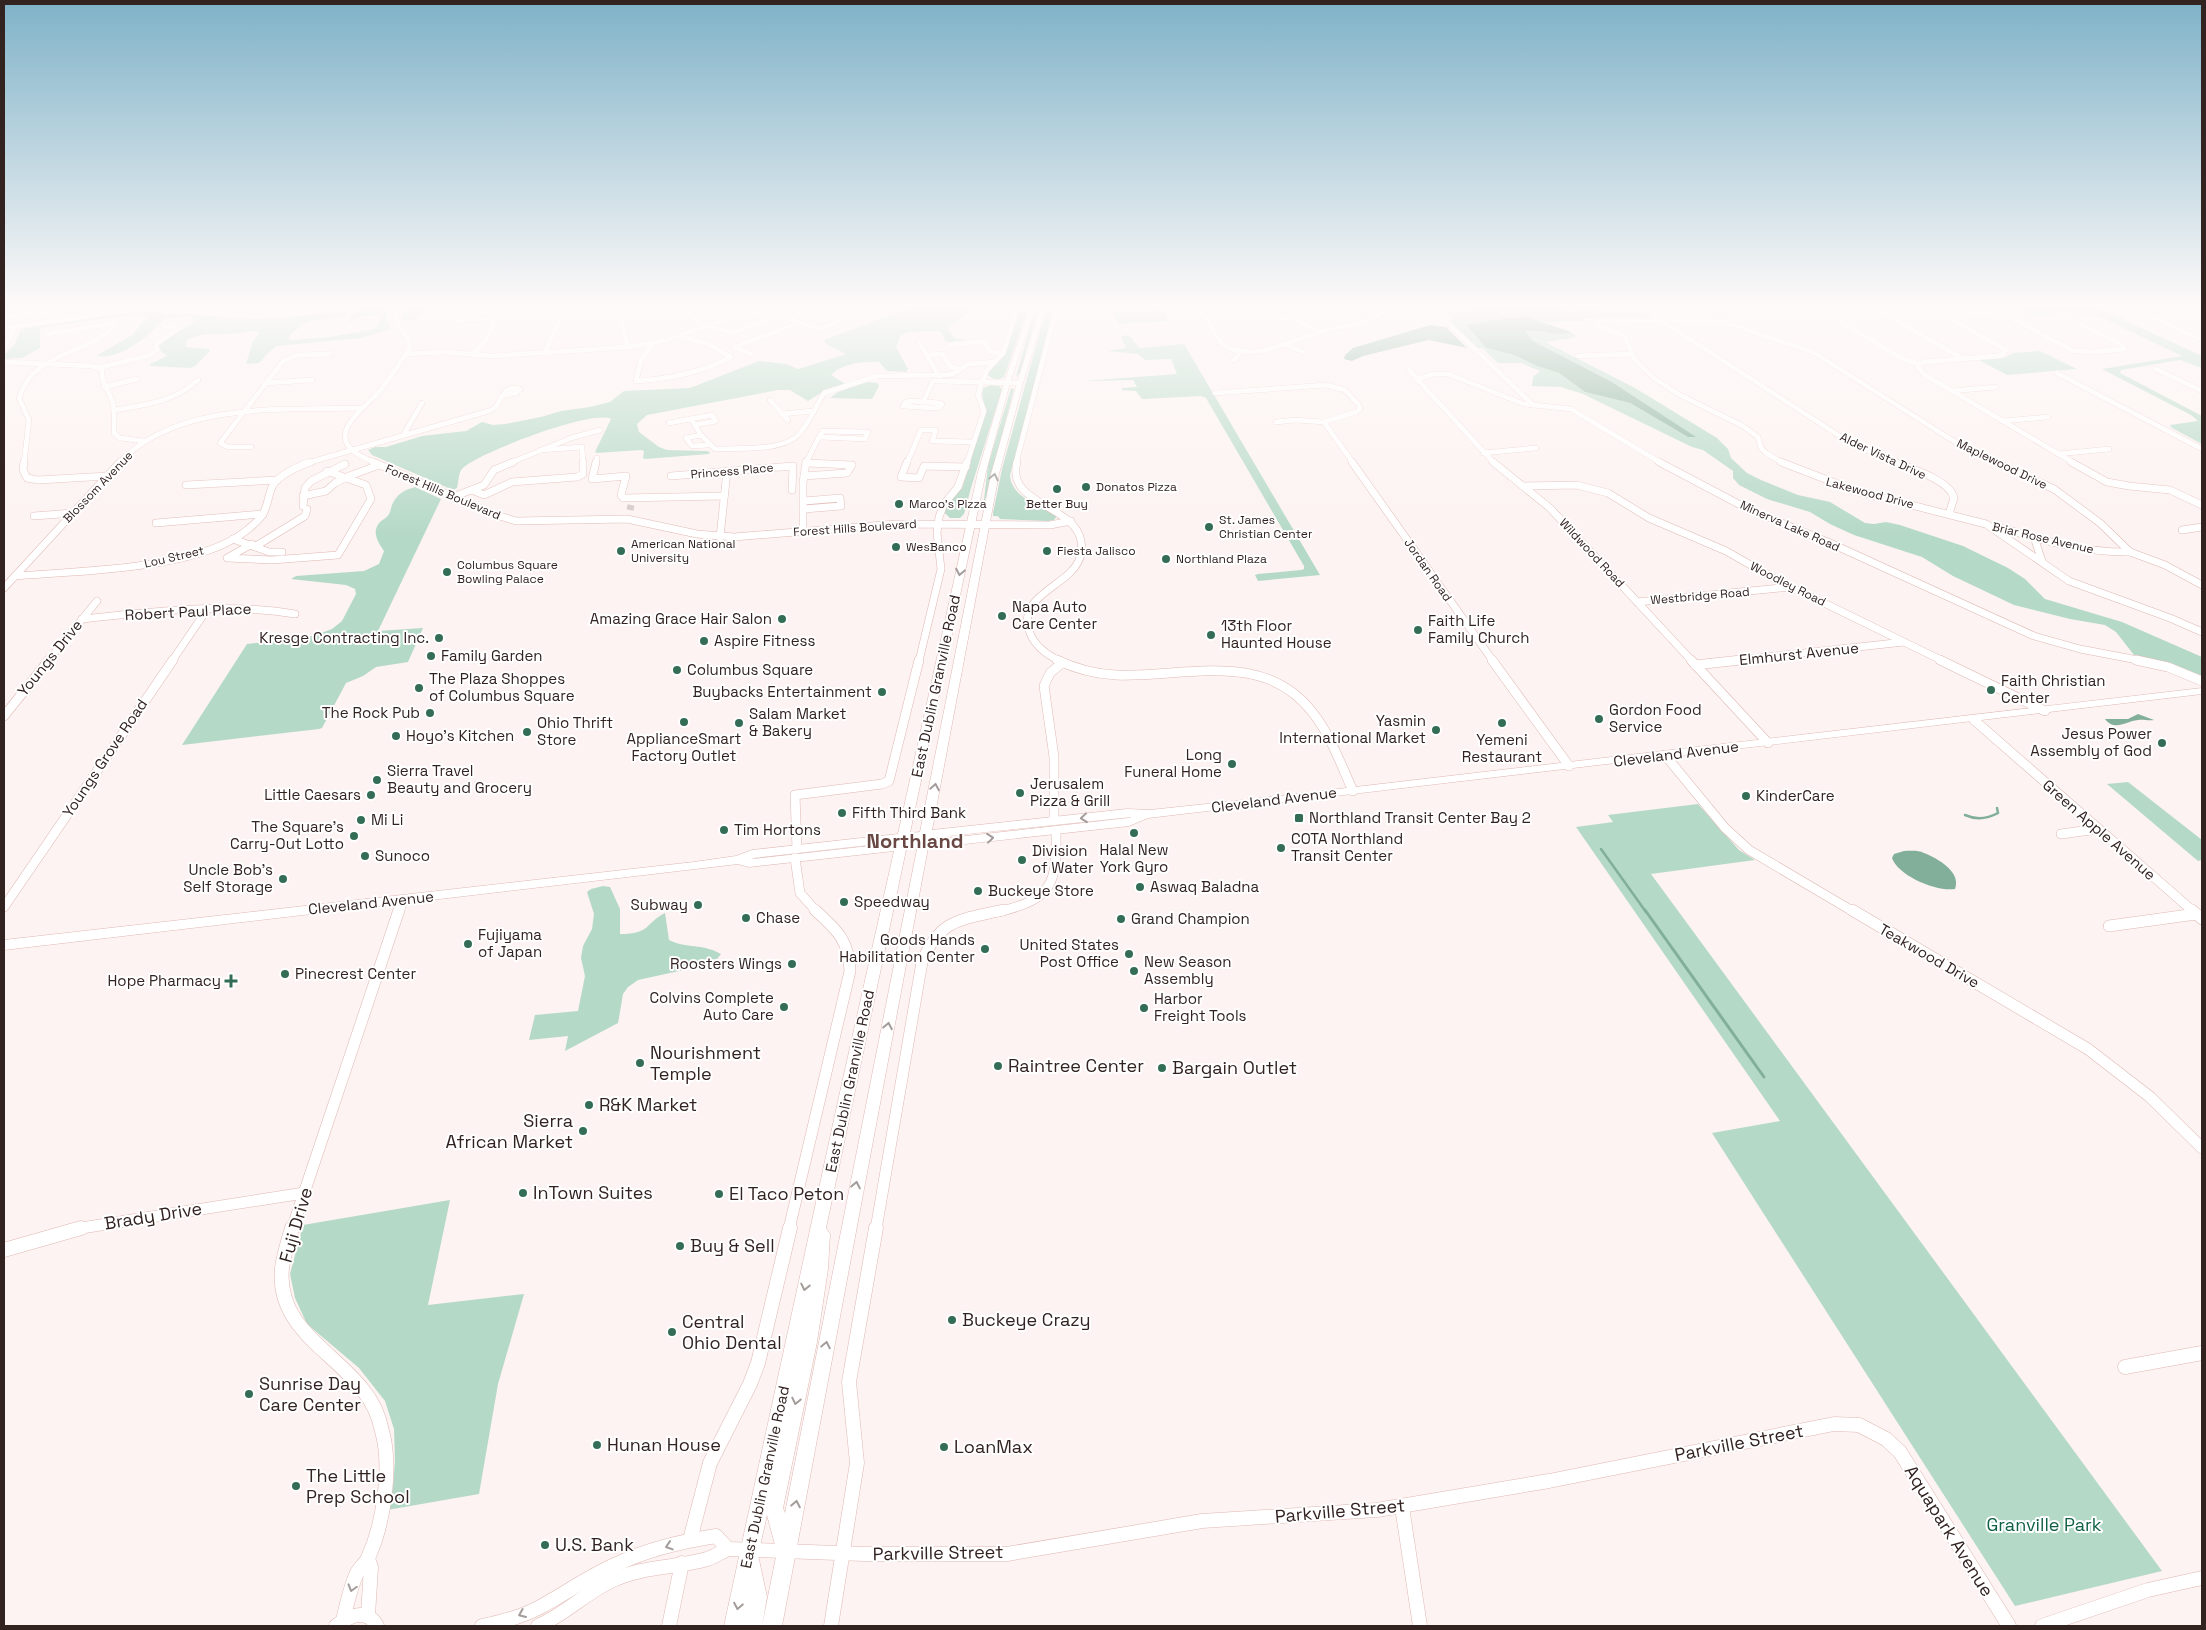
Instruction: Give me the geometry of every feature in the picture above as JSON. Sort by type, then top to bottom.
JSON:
[{"type":"main road","name":"East Dublin Granville Road","points":[[734,1626],[824,1197],[903,842],[970,524],[982,472],[1007,383]]},
{"type":"main road","name":"East Dublin Granville Road","points":[[772,1626],[925,840],[984,524],[995,474],[1020,383]]},
{"type":"main road","points":[[982,472],[982,500],[979,516],[984,524]]},
{"type":"main road","points":[[970,524],[976,532],[972,558],[972,590]]},
{"type":"main road","name":"Cleveland Avenue","points":[[4,945],[738,860],[749,863],[796,854],[903,842],[1055,826],[1129,822],[1150,814],[1974,720],[2202,691]]},
{"type":"main road","points":[[786,1552],[774,1508],[810,1333],[820,1269],[824,1197]]},
{"type":"main road","points":[[749,1550],[757,1597],[752,1626]]},
{"type":"street","points":[[25,382],[20,391],[19,398],[29,420],[23,470],[27,478],[53,480],[108,476]]},
{"type":"street","points":[[102,382],[111,396],[114,410],[114,433],[120,438],[144,441]]},
{"type":"street","points":[[104,387],[124,382]]},
{"type":"street","points":[[114,410],[174,398],[185,393],[196,382]]},
{"type":"street","points":[[251,447],[228,447],[220,443],[265,383],[280,382]]},
{"type":"street","points":[[351,449],[345,435],[351,421],[387,382]]},
{"type":"street","points":[[691,419],[709,445],[715,449],[728,450],[785,443],[799,434],[824,393],[858,382]]},
{"type":"street","points":[[923,402],[932,382]]},
{"type":"street","name":"East Dublin Granville Road","points":[[690,1540],[710,1464],[750,1384],[758,1363],[850,971],[848,945],[837,930],[806,901],[800,892],[796,854],[795,795],[873,786],[889,781],[898,752],[941,569],[941,552],[936,536],[938,524],[943,506],[957,490],[984,411],[978,395],[982,382]]},
{"type":"street","points":[[984,382],[1020,383]]},
{"type":"street","points":[[1037,382],[1014,472],[1017,482],[1024,492],[1071,522],[1079,532],[1082,544],[1082,555],[1076,565],[1035,602],[1028,617],[1031,635],[1038,646],[1046,654],[1062,663],[1089,672],[1138,675],[1230,670],[1267,679],[1291,691],[1304,701],[1315,715],[1353,791]]},
{"type":"street","name":"Wildwood Road","points":[[1420,382],[1483,453],[1502,471],[1524,486],[1550,508],[1768,744]]},
{"type":"street","name":"Minerva Lake Road","points":[[1468,382],[1516,401],[1534,405],[1571,408],[1640,452],[1748,509],[1830,543],[2034,636],[2067,646],[2148,661],[2184,672],[2202,681]]},
{"type":"street","points":[[1510,382],[1534,405]]},
{"type":"street","name":"Lakewood Drive","points":[[1659,382],[1680,395],[1743,426],[1758,437],[1761,448],[1766,454],[1784,464],[1856,491],[1986,524],[2069,581],[2170,618],[2202,632]]},
{"type":"street","name":"Alder Vista Drive","points":[[1756,382],[1855,446],[1930,476],[1948,487],[1953,493],[1954,498],[1949,514]]},
{"type":"street","name":"Maplewood Drive","points":[[1860,382],[1966,448],[2054,490],[2100,523],[2130,552],[2165,565],[2202,585]]},
{"type":"street","points":[[1937,382],[2111,484],[2123,487],[2158,488],[2174,492],[2202,505]]},
{"type":"street","points":[[2076,382],[2202,449]]},
{"type":"street","points":[[2183,382],[2202,391]]},
{"type":"street","points":[[1216,394],[1326,385],[1345,390],[1359,405],[1360,409],[1330,418],[1324,422],[1296,420],[1276,422]]},
{"type":"street","points":[[1951,390],[1996,387]]},
{"type":"street","points":[[186,485],[278,480],[308,463],[351,449],[489,411],[496,407],[502,396]]},
{"type":"street","points":[[770,400],[788,420]]},
{"type":"street","points":[[908,401],[923,402],[942,404],[940,408],[903,406],[908,401]]},
{"type":"street","points":[[407,434],[405,432],[422,403]]},
{"type":"street","name":"Blossom Avenue","points":[[4,588],[108,476],[144,441],[169,428],[204,418],[242,413],[362,408]]},
{"type":"street","points":[[782,414],[813,411]]},
{"type":"street","points":[[669,423],[712,415],[716,421],[695,425]]},
{"type":"street","points":[[2002,420],[2048,417]]},
{"type":"street","name":"Jordan Road","points":[[1324,422],[1569,766]]},
{"type":"street","points":[[453,497],[484,485],[494,470],[541,450],[600,430]]},
{"type":"street","points":[[966,467],[924,466],[919,478],[901,477],[921,430],[936,430],[932,441],[974,442]]},
{"type":"street","points":[[803,532],[806,463],[820,436],[823,431],[868,432],[865,439],[820,436]]},
{"type":"street","points":[[701,435],[686,438],[692,446],[709,445]]},
{"type":"street","points":[[472,490],[484,495],[512,482],[580,476],[583,474],[582,447],[541,450]]},
{"type":"street","points":[[1483,453],[1536,448]]},
{"type":"street","name":"Forest Hills Boulevard","points":[[351,449],[379,465],[493,514],[516,521],[627,519],[720,537],[880,525],[1050,525],[1071,522]]},
{"type":"street","points":[[2057,454],[2109,450]]},
{"type":"street","points":[[597,458],[592,479],[626,476],[622,497],[724,496]]},
{"type":"street","points":[[804,476],[848,473],[852,465],[806,463]]},
{"type":"street","points":[[326,471],[347,476],[366,485],[371,500],[338,555],[272,560],[226,558],[254,545],[305,516],[303,496],[305,488],[326,471],[345,464]]},
{"type":"street","points":[[303,496],[326,491],[347,476],[379,465]]},
{"type":"street","points":[[792,490],[793,466]]},
{"type":"street","name":"Princess Place","points":[[671,476],[793,466]]},
{"type":"street","points":[[720,537],[727,471]]},
{"type":"street","name":"Lou Street","points":[[15,576],[138,566],[186,557],[233,539],[246,531],[263,514],[273,485],[278,480]]},
{"type":"street","name":"Woodley Road","points":[[1524,486],[1568,484],[1608,493],[1649,518],[1726,551],[1792,587],[2045,711]]},
{"type":"street","points":[[627,519],[634,498]]},
{"type":"street","points":[[804,501],[840,498],[841,506],[804,509]]},
{"type":"street","points":[[34,516],[73,513]]},
{"type":"street","points":[[156,523],[263,514]]},
{"type":"street","name":"Briar Rose Avenue","points":[[1986,524],[2069,546],[2100,551],[2130,552]]},
{"type":"street","points":[[2182,530],[2202,528]]},
{"type":"street","points":[[2034,537],[2042,561]]},
{"type":"street","points":[[233,539],[269,552],[282,552]]},
{"type":"street","name":"Westbridge Road","points":[[1637,602],[1792,587]]},
{"type":"street","name":"Youngs Drive","points":[[4,716],[97,601]]},
{"type":"street","name":"Robert Paul Place","points":[[82,619],[208,608],[267,607],[295,614]]},
{"type":"street","name":"Youngs Grove Road","points":[[4,907],[208,608]]},
{"type":"street","name":"Elmhurst Avenue","points":[[1695,665],[1904,642]]},
{"type":"street","points":[[831,1626],[858,1463],[858,1452],[849,1403],[849,1382],[922,962],[932,940],[938,933],[955,922],[1020,907],[1040,896],[1048,888],[1054,876],[1056,865],[1054,757],[1044,686],[1050,673],[1062,663]]},
{"type":"street","name":"Green Apple Avenue","points":[[1974,720],[2199,917]]},
{"type":"street","name":"Teakwood Drive","points":[[1666,755],[1725,828],[1749,850],[2088,1049],[2150,1097],[2202,1148]]},
{"type":"street","points":[[2061,834],[2098,829]]},
{"type":"street","name":"Fuji Drive","points":[[340,1623],[357,1572],[368,1558],[382,1510],[387,1470],[385,1443],[380,1421],[365,1392],[334,1360],[295,1325],[284,1292],[281,1276],[285,1255],[304,1193],[404,900]]},
{"type":"street","points":[[2109,926],[2199,917]]},
{"type":"street","name":"Brady Drive","points":[[4,1250],[70,1230],[103,1223],[304,1193]]},
{"type":"street","points":[[2126,1367],[2202,1352]]},
{"type":"street","name":"Parkville Street","points":[[786,1552],[1007,1554],[1202,1520],[1377,1510],[1522,1486],[1834,1424],[1859,1426],[1886,1439]]},
{"type":"street","name":"Aquapark Avenue","points":[[1886,1439],[1900,1452],[1910,1467],[2009,1626]]},
{"type":"street","points":[[1402,1506],[1420,1626]]},
{"type":"street","points":[[482,1626],[509,1620],[540,1607],[604,1568],[690,1540],[716,1536],[728,1549]]},
{"type":"street","points":[[538,1626],[557,1618],[590,1593],[613,1580],[629,1574],[708,1559],[728,1549],[786,1552]]},
{"type":"street","name":"Fuji Drive","points":[[368,1558],[371,1567],[375,1623]]},
{"type":"street","points":[[669,1626],[682,1563]]},
{"type":"street","points":[[2042,1626],[2148,1590],[2202,1578]]},
{"type":"street","points":[[340,1623],[352,1616],[375,1623]]},
{"type":"green space","points":[[705,382],[842,382],[845,385],[819,394],[808,401],[790,390],[778,390],[647,415],[637,424],[639,432],[659,447],[667,450],[706,451],[710,452],[709,454],[645,459],[643,458],[644,451],[641,450],[597,453],[595,452],[611,419],[583,420],[537,434],[474,460],[462,469],[457,488],[453,490],[372,455],[368,450],[375,447],[386,447],[422,436],[466,431],[482,422],[493,425],[505,424],[561,411],[590,407],[610,402],[624,391],[690,388]]},
{"type":"green space","points":[[867,382],[877,383],[879,386],[872,399],[830,398],[838,392]]},
{"type":"green space","points":[[1026,382],[1035,382],[1010,475],[1016,490],[1028,500],[1057,516],[1054,520],[999,519],[997,516],[993,516],[1002,469]]},
{"type":"green space","points":[[1134,382],[1206,382],[1320,575],[1258,581],[1255,575],[1301,570],[1304,569],[1304,566],[1206,398],[1201,396],[1142,399],[1136,391],[1122,390],[1122,388],[1137,387]]},
{"type":"green space","points":[[1532,382],[1571,382],[1585,392],[1630,403],[1688,437],[1695,437],[1612,382],[1623,382],[1717,438],[1728,449],[1731,458],[1747,473],[1798,495],[1830,502],[1865,523],[1886,522],[1900,525],[1963,546],[2008,568],[2025,579],[2045,599],[2122,622],[2202,657],[2202,677],[2166,663],[2134,655],[2116,632],[2105,625],[2070,619],[2014,605],[1953,576],[1922,557],[1854,535],[1810,512],[1767,499],[1739,485],[1733,478],[1733,471],[1703,450],[1692,447],[1583,394],[1561,387],[1532,386]]},
{"type":"green space","points":[[2127,382],[2137,382],[2202,416],[2202,444],[2172,428],[2170,425],[2198,421],[2191,415]]},
{"type":"green space","points":[[991,385],[999,386],[1002,389],[964,514],[960,518],[950,518],[944,512],[948,503],[962,488],[986,412],[982,396],[983,388]]},
{"type":"green space","points":[[1011,388],[1014,389],[983,508],[988,465]]},
{"type":"green space","points":[[415,487],[441,499],[378,631],[423,628],[408,662],[376,667],[363,676],[346,683],[322,728],[182,745],[247,644],[313,636],[332,629],[342,621],[356,594],[355,589],[346,585],[291,579],[296,576],[364,571],[379,564],[384,551],[376,537],[377,526],[388,515],[397,497]]},
{"type":"green space","points":[[2128,782],[2202,840],[2202,860],[2198,861],[2107,784]]},
{"type":"green space","name":"Granville Park","points":[[1698,804],[1739,850],[1755,860],[1651,874],[2162,1571],[2015,1606],[1712,1133],[1780,1121],[1576,827],[1613,822],[1608,815]]},
{"type":"green space","points":[[603,886],[610,887],[620,909],[620,934],[630,934],[642,930],[665,913],[669,940],[707,948],[721,954],[717,959],[695,963],[688,969],[638,980],[628,987],[623,994],[618,1023],[565,1051],[568,1036],[529,1040],[535,1015],[578,1011],[585,976],[581,958],[583,946],[592,929],[594,914],[587,892]]},
{"type":"green space","points":[[450,1200],[428,1305],[524,1294],[498,1384],[479,1494],[387,1510],[393,1487],[395,1460],[394,1429],[385,1401],[359,1368],[307,1324],[295,1298],[290,1274],[303,1225]]},
{"type":"shaded area","points":[[1571,382],[1612,382],[1696,437],[1688,437],[1630,403],[1585,392]]},
{"type":"shaded area","points":[[2138,714],[2154,720],[2138,720],[2121,725],[2113,725],[2105,719],[2128,719]]},
{"type":"shaded area","points":[[1904,851],[1922,852],[1947,866],[1955,877],[1955,889],[1938,888],[1910,877],[1896,865],[1892,858],[1894,854]]},
{"type":"waterway","points":[[1965,815],[1973,818],[1986,818],[1998,813],[1997,808]]},
{"type":"waterway","points":[[1601,849],[1646,912]]},
{"type":"waterway","points":[[1645,910],[1764,1077]]},
{"type":"tunnel","points":[[630,510],[631,505]]},
{"type":"place","name":"Donatos Pizza","points":[[1086,487]]},
{"type":"place","name":"Better Buy","points":[[1057,489]]},
{"type":"place","name":"Marco's Pizza","points":[[899,504]]},
{"type":"place","name":"St. James Christian Center","points":[[1209,527]]},
{"type":"place","name":"WesBanco","points":[[896,547]]},
{"type":"place","name":"American National University","points":[[621,551]]},
{"type":"place","name":"Fiesta Jalisco","points":[[1047,551]]},
{"type":"place","name":"Northland Plaza","points":[[1166,559]]},
{"type":"place","name":"Columbus Square Bowling Palace","points":[[447,572]]},
{"type":"place","name":"Napa Auto Care Center","points":[[1002,616]]},
{"type":"place","name":"Amazing Grace Hair Salon","points":[[782,619]]},
{"type":"place","name":"Faith Life Family Church","points":[[1418,630]]},
{"type":"place","name":"13th Floor Haunted House","points":[[1211,635]]},
{"type":"place","name":"Kresge Contracting Inc.","points":[[439,638]]},
{"type":"place","name":"Aspire Fitness","points":[[704,641]]},
{"type":"place","name":"Family Garden","points":[[431,656]]},
{"type":"place","name":"Columbus Square","points":[[677,670]]},
{"type":"place","name":"The Plaza Shoppes of Columbus Square","points":[[419,688]]},
{"type":"place","name":"Faith Christian Center","points":[[1991,690]]},
{"type":"place","name":"Buybacks Entertainment","points":[[882,692]]},
{"type":"place","name":"The Rock Pub","points":[[430,713]]},
{"type":"place","name":"Gordon Food Service","points":[[1599,719]]},
{"type":"place","name":"ApplianceSmart Factory Outlet","points":[[684,722]]},
{"type":"place","name":"Salam Market & Bakery","points":[[739,723]]},
{"type":"place","name":"Yemeni Restaurant","points":[[1502,723]]},
{"type":"place","name":"Yasmin International Market","points":[[1436,730]]},
{"type":"place","name":"Ohio Thrift Store","points":[[527,732]]},
{"type":"place","name":"Hoyo's Kitchen","points":[[396,736]]},
{"type":"place","name":"Jesus Power Assembly of God","points":[[2162,743]]},
{"type":"place","name":"Long Funeral Home","points":[[1232,764]]},
{"type":"place","name":"Sierra Travel Beauty and Grocery","points":[[377,780]]},
{"type":"place","name":"Jerusalem Pizza & Grill","points":[[1020,793]]},
{"type":"place","name":"Little Caesars","points":[[371,795]]},
{"type":"place","name":"KinderCare","points":[[1746,796]]},
{"type":"place","name":"Fifth Third Bank","points":[[842,813]]},
{"type":"place","name":"Northland Transit Center Bay 2","points":[[1299,818]]},
{"type":"place","name":"Mi Li","points":[[361,820]]},
{"type":"place","name":"Tim Hortons","points":[[724,830]]},
{"type":"place","name":"Halal New York Gyro","points":[[1134,833]]},
{"type":"place","name":"The Square's Carry-Out Lotto","points":[[354,836]]},
{"type":"place","name":"COTA Northland Transit Center","points":[[1281,848]]},
{"type":"place","name":"Sunoco","points":[[365,856]]},
{"type":"place","name":"Division of Water","points":[[1022,860]]},
{"type":"place","name":"Uncle Bob's Self Storage","points":[[283,879]]},
{"type":"place","name":"Aswaq Baladna","points":[[1140,887]]},
{"type":"place","name":"Buckeye Store","points":[[978,891]]},
{"type":"place","name":"Speedway","points":[[844,902]]},
{"type":"place","name":"Subway","points":[[698,905]]},
{"type":"place","name":"Chase","points":[[746,918]]},
{"type":"place","name":"Grand Champion","points":[[1121,919]]},
{"type":"place","name":"Fujiyama of Japan","points":[[468,944]]},
{"type":"place","name":"Goods Hands Habilitation Center","points":[[985,949]]},
{"type":"place","name":"United States Post Office","points":[[1129,954]]},
{"type":"place","name":"Roosters Wings","points":[[792,964]]},
{"type":"place","name":"New Season Assembly","points":[[1134,971]]},
{"type":"place","name":"Pinecrest Center","points":[[285,974]]},
{"type":"place","name":"Hope Pharmacy","points":[[231,981]]},
{"type":"place","name":"Colvins Complete Auto Care","points":[[784,1007]]},
{"type":"place","name":"Harbor Freight Tools","points":[[1144,1008]]},
{"type":"place","name":"Nourishment Temple","points":[[640,1063]]},
{"type":"place","name":"Raintree Center","points":[[998,1066]]},
{"type":"place","name":"Bargain Outlet","points":[[1162,1068]]},
{"type":"place","name":"R&K Market","points":[[589,1105]]},
{"type":"place","name":"Sierra African Market","points":[[583,1131]]},
{"type":"place","name":"InTown Suites","points":[[523,1193]]},
{"type":"place","name":"El Taco Peton","points":[[719,1194]]},
{"type":"place","name":"Buy & Sell","points":[[680,1246]]},
{"type":"place","name":"Buckeye Crazy","points":[[952,1320]]},
{"type":"place","name":"Central Ohio Dental","points":[[672,1332]]},
{"type":"place","name":"Sunrise Day Care Center","points":[[249,1394]]},
{"type":"place","name":"Hunan House","points":[[597,1445]]},
{"type":"place","name":"LoanMax","points":[[944,1447]]},
{"type":"place","name":"The Little Prep School","points":[[296,1486]]},
{"type":"place","name":"U.S. Bank","points":[[545,1545]]},
{"type":"district","name":"Northland","points":[[915,841]]}]
